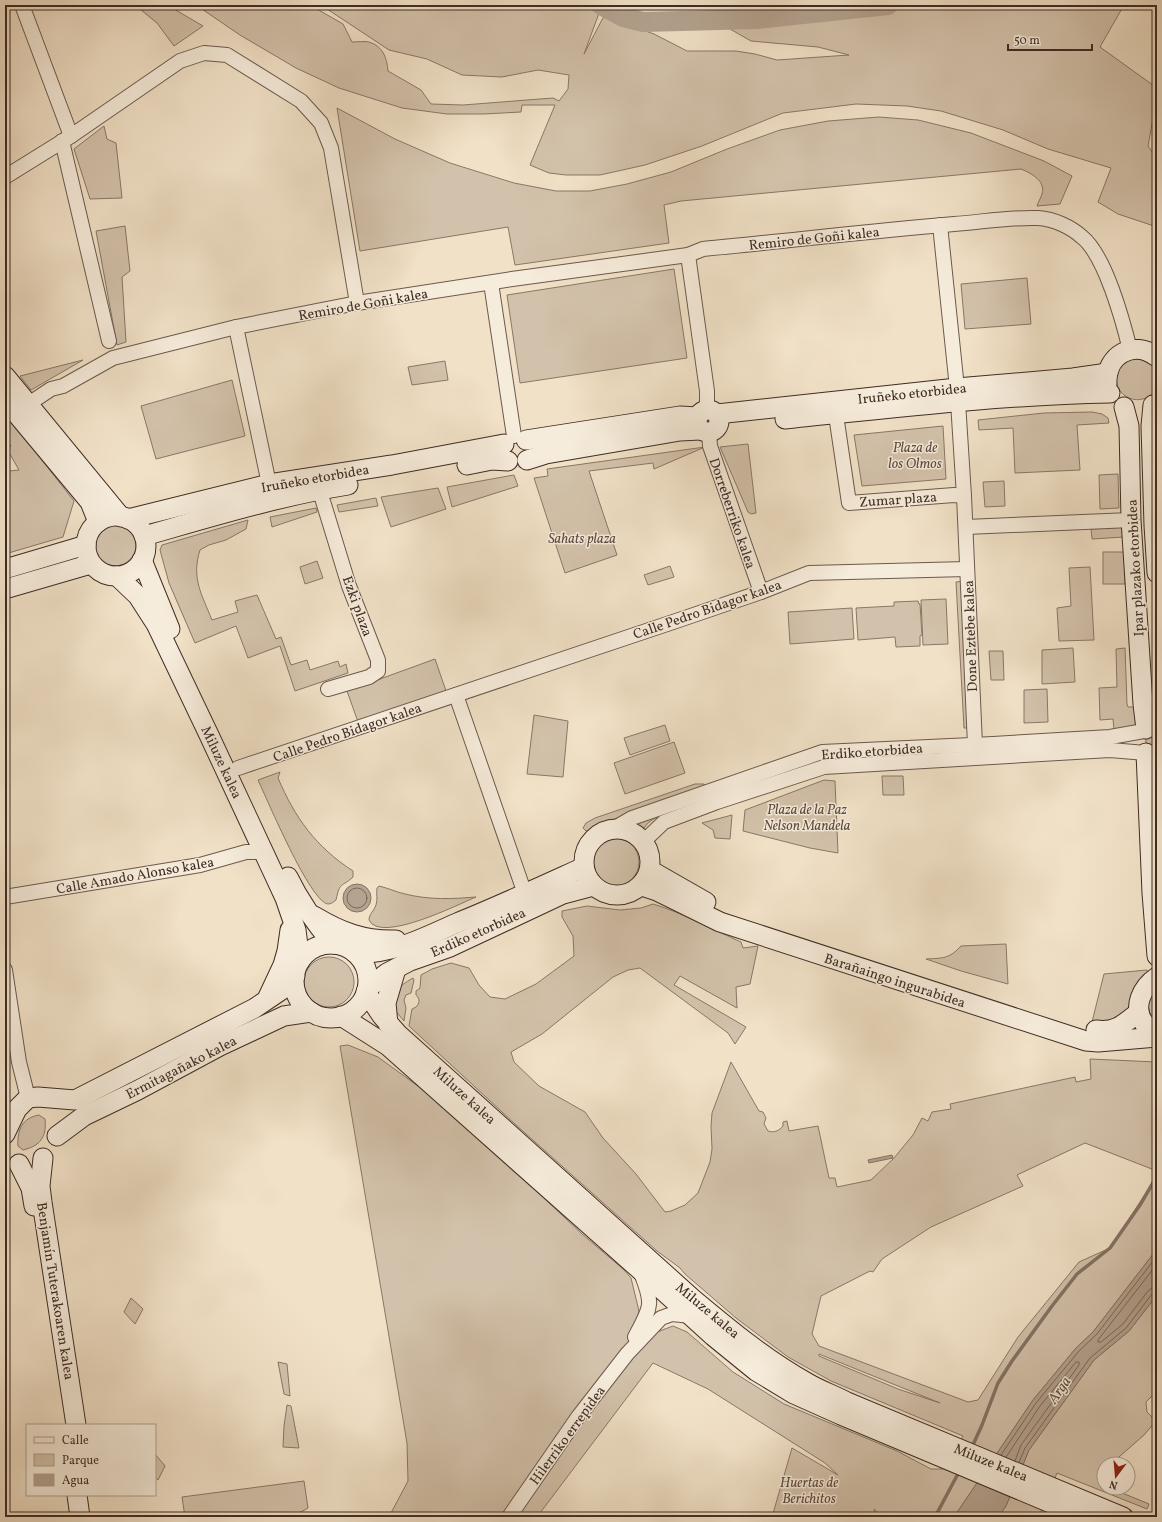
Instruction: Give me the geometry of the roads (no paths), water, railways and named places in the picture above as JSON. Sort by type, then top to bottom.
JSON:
[{"type":"main road","points":[[1155,404],[1144,409],[1134,410],[1124,407],[1116,401],[1110,393],[1107,383],[1110,365],[1122,353],[1130,350],[1141,349],[1151,352],[1157,357]]},
{"type":"main road","name":"Iruñeko etorbidea","points":[[124,518],[269,484],[513,445],[680,416],[708,422],[736,424],[836,415],[957,395],[1108,373]]},
{"type":"main road","points":[[5,376],[27,405],[124,518]]},
{"type":"main road","name":"Iruñeko etorbidea","points":[[513,445],[515,464],[519,464],[527,460],[553,453],[680,431],[708,422],[957,395],[1110,393]]},
{"type":"main road","points":[[5,400],[90,502],[98,522]]},
{"type":"main road","name":"Ipar plazako etorbidea","points":[[1155,404],[1151,426],[1157,573]]},
{"type":"main road","name":"Ipar plazako etorbidea","points":[[1124,407],[1129,426],[1131,520],[1149,728],[1141,739],[1141,744],[1151,755]]},
{"type":"main road","name":"Iruñeko etorbidea","points":[[144,536],[246,507],[316,490],[492,460],[513,445]]},
{"type":"main road","points":[[113,517],[124,518],[135,523],[144,536],[145,548],[142,560],[138,567],[132,572],[117,576],[107,575],[98,571],[91,564],[87,555],[86,545],[88,536],[92,528],[98,522],[113,517]]},
{"type":"main road","points":[[5,569],[86,545]]},
{"type":"main road","name":"Miluze kalea","points":[[142,560],[164,617],[238,768],[290,881],[298,914],[296,930],[297,968]]},
{"type":"main road","points":[[5,589],[91,564]]},
{"type":"main road","name":"Miluze kalea","points":[[117,576],[138,596],[156,624],[265,852],[285,898],[298,914],[315,924],[333,944]]},
{"type":"main road","points":[[1151,755],[1152,893],[1157,956]]},
{"type":"main road","points":[[613,829],[625,829],[644,841],[649,850],[651,860],[646,878],[633,892],[618,896],[602,892],[594,886],[587,877],[584,867],[584,856],[588,846],[594,838],[603,832],[613,829]]},
{"type":"main road","name":"Erdiko etorbidea","points":[[355,953],[367,954],[403,946],[526,894],[584,867]]},
{"type":"main road","name":"Barañaingo ingurabidea","points":[[646,878],[725,911],[1080,1027],[1099,1030],[1120,1027],[1139,1012]]},
{"type":"main road","name":"Barañaingo ingurabidea","points":[[646,878],[657,891],[720,922],[1086,1041],[1098,1042],[1157,1036]]},
{"type":"main road","name":"Erdiko etorbidea","points":[[367,990],[410,961],[450,947],[563,894],[594,886]]},
{"type":"main road","points":[[266,1001],[283,965],[298,914],[330,925],[354,936],[367,939],[388,941],[419,939]]},
{"type":"main road","points":[[333,944],[344,947],[355,953],[366,969],[368,979],[367,990],[358,1006],[341,1016],[329,1018],[311,1012],[299,1000],[295,988],[297,968],[306,954],[314,948],[333,944]]},
{"type":"main road","name":"Ermitagañako kalea","points":[[28,1098],[38,1097],[75,1100],[255,1008],[283,989],[297,968]]},
{"type":"main road","points":[[388,1024],[386,1003],[396,969]]},
{"type":"main road","points":[[1157,977],[1149,982],[1142,991],[1139,1001],[1139,1012],[1142,1021],[1147,1028],[1157,1036]]},
{"type":"main road","name":"Miluze kalea","points":[[367,990],[388,1024],[398,1034],[727,1328],[807,1383],[947,1452]]},
{"type":"main road","name":"Ermitagañako kalea","points":[[57,1136],[84,1116],[138,1090],[220,1046],[284,1016],[311,1012]]},
{"type":"main road","name":"Miluze kalea","points":[[341,1016],[388,1046],[640,1268],[713,1336],[756,1371],[794,1394],[947,1452],[1048,1494],[1123,1517]]},
{"type":"main road","points":[[6,1127],[17,1108],[28,1098]]},
{"type":"main road","points":[[10,1160],[26,1165],[33,1164],[43,1158],[57,1136],[60,1124],[61,1112],[59,1105],[50,1098]]},
{"type":"main road","name":"Benjamín Tuterakoaren kalea","points":[[43,1158],[40,1186],[76,1424]]},
{"type":"main road","name":"Benjamín Tuterakoaren kalea","points":[[10,1160],[31,1188],[49,1300],[66,1424]]},
{"type":"main road","name":"Miluze kalea","points":[[1048,1494],[1084,1517]]},
{"type":"main road","points":[[77,1496],[80,1517]]},
{"type":"main road","points":[[86,1496],[89,1517]]},
{"type":"street","points":[[22,5],[66,139],[109,341]]},
{"type":"street","points":[[5,177],[66,139],[180,61],[204,53],[227,55],[301,101],[321,123],[331,148],[357,303]]},
{"type":"street","name":"Remiro de Goñi kalea","points":[[27,405],[51,389],[62,386],[113,358],[236,327],[357,303],[688,255],[703,249],[940,225],[1040,218],[1056,222],[1072,229],[1084,237],[1094,249],[1107,276],[1124,326],[1130,350]]},
{"type":"street","points":[[940,225],[957,395]]},
{"type":"street","points":[[688,255],[707,391],[708,422]]},
{"type":"street","points":[[491,283],[513,445]]},
{"type":"street","points":[[236,327],[269,484]]},
{"type":"street","name":"Remiro de Goñi kalea","points":[[46,427],[44,418],[46,405],[62,386]]},
{"type":"street","name":"Done Eztebe kalea","points":[[957,395],[966,527],[975,745]]},
{"type":"street","name":"Zumar plaza","points":[[836,415],[849,503],[954,495],[964,496]]},
{"type":"street","name":"Dorreberriko kalea","points":[[708,422],[710,446],[761,592]]},
{"type":"street","name":"Ezki plaza","points":[[316,490],[322,498],[350,586],[378,660],[378,670],[369,677],[328,689]]},
{"type":"street","points":[[966,527],[1131,520]]},
{"type":"street","name":"Calle Pedro Bidagor kalea","points":[[238,768],[761,592],[809,573],[967,569]]},
{"type":"street","points":[[456,695],[526,894]]},
{"type":"street","name":"Erdiko etorbidea","points":[[613,829],[632,818],[822,752],[975,745],[1110,736],[1149,728]]},
{"type":"street","name":"Erdiko etorbidea","points":[[644,841],[664,822],[717,802],[824,767],[1110,750],[1151,755]]},
{"type":"street","name":"Calle Amado Alonso kalea","points":[[5,897],[200,865],[246,852],[265,852]]},
{"type":"street","points":[[5,970],[19,1062],[28,1098]]},
{"type":"street","name":"Hilerriko errepidea","points":[[627,1354],[649,1310],[650,1300],[640,1268]]},
{"type":"street","name":"Hilerriko errepidea","points":[[509,1517],[578,1417],[627,1354],[661,1318],[672,1314],[691,1316]]},
{"type":"water","points":[[357,884],[367,888],[371,898],[367,908],[357,912],[347,908],[343,898],[347,888]]},
{"type":"water","points":[[892,1155],[893,1158],[869,1163],[868,1160]]},
{"type":"water","name":"Arga","points":[[1157,1249],[1157,1295],[1129,1331],[1094,1360],[1029,1450],[1006,1506],[998,1517],[954,1517],[1033,1400],[1076,1348],[1093,1332]]},
{"type":"waterway","points":[[601,5],[623,17],[643,22],[757,19],[888,5]]},
{"type":"waterway","points":[[972,1447],[998,1383],[1012,1361],[1077,1274],[1110,1248],[1140,1205],[1157,1176]]},
{"type":"waterway","points":[[935,1517],[960,1470]]},
{"type":"park label","name":"Plaza de los Olmos","points":[[915,456]]},
{"type":"park label","name":"Sahats plaza","points":[[582,538]]},
{"type":"park label","name":"Plaza de la Paz Nelson Mandela","points":[[807,818]]},
{"type":"park label","name":"Huertas de Berichitos","points":[[809,1490]]}]
